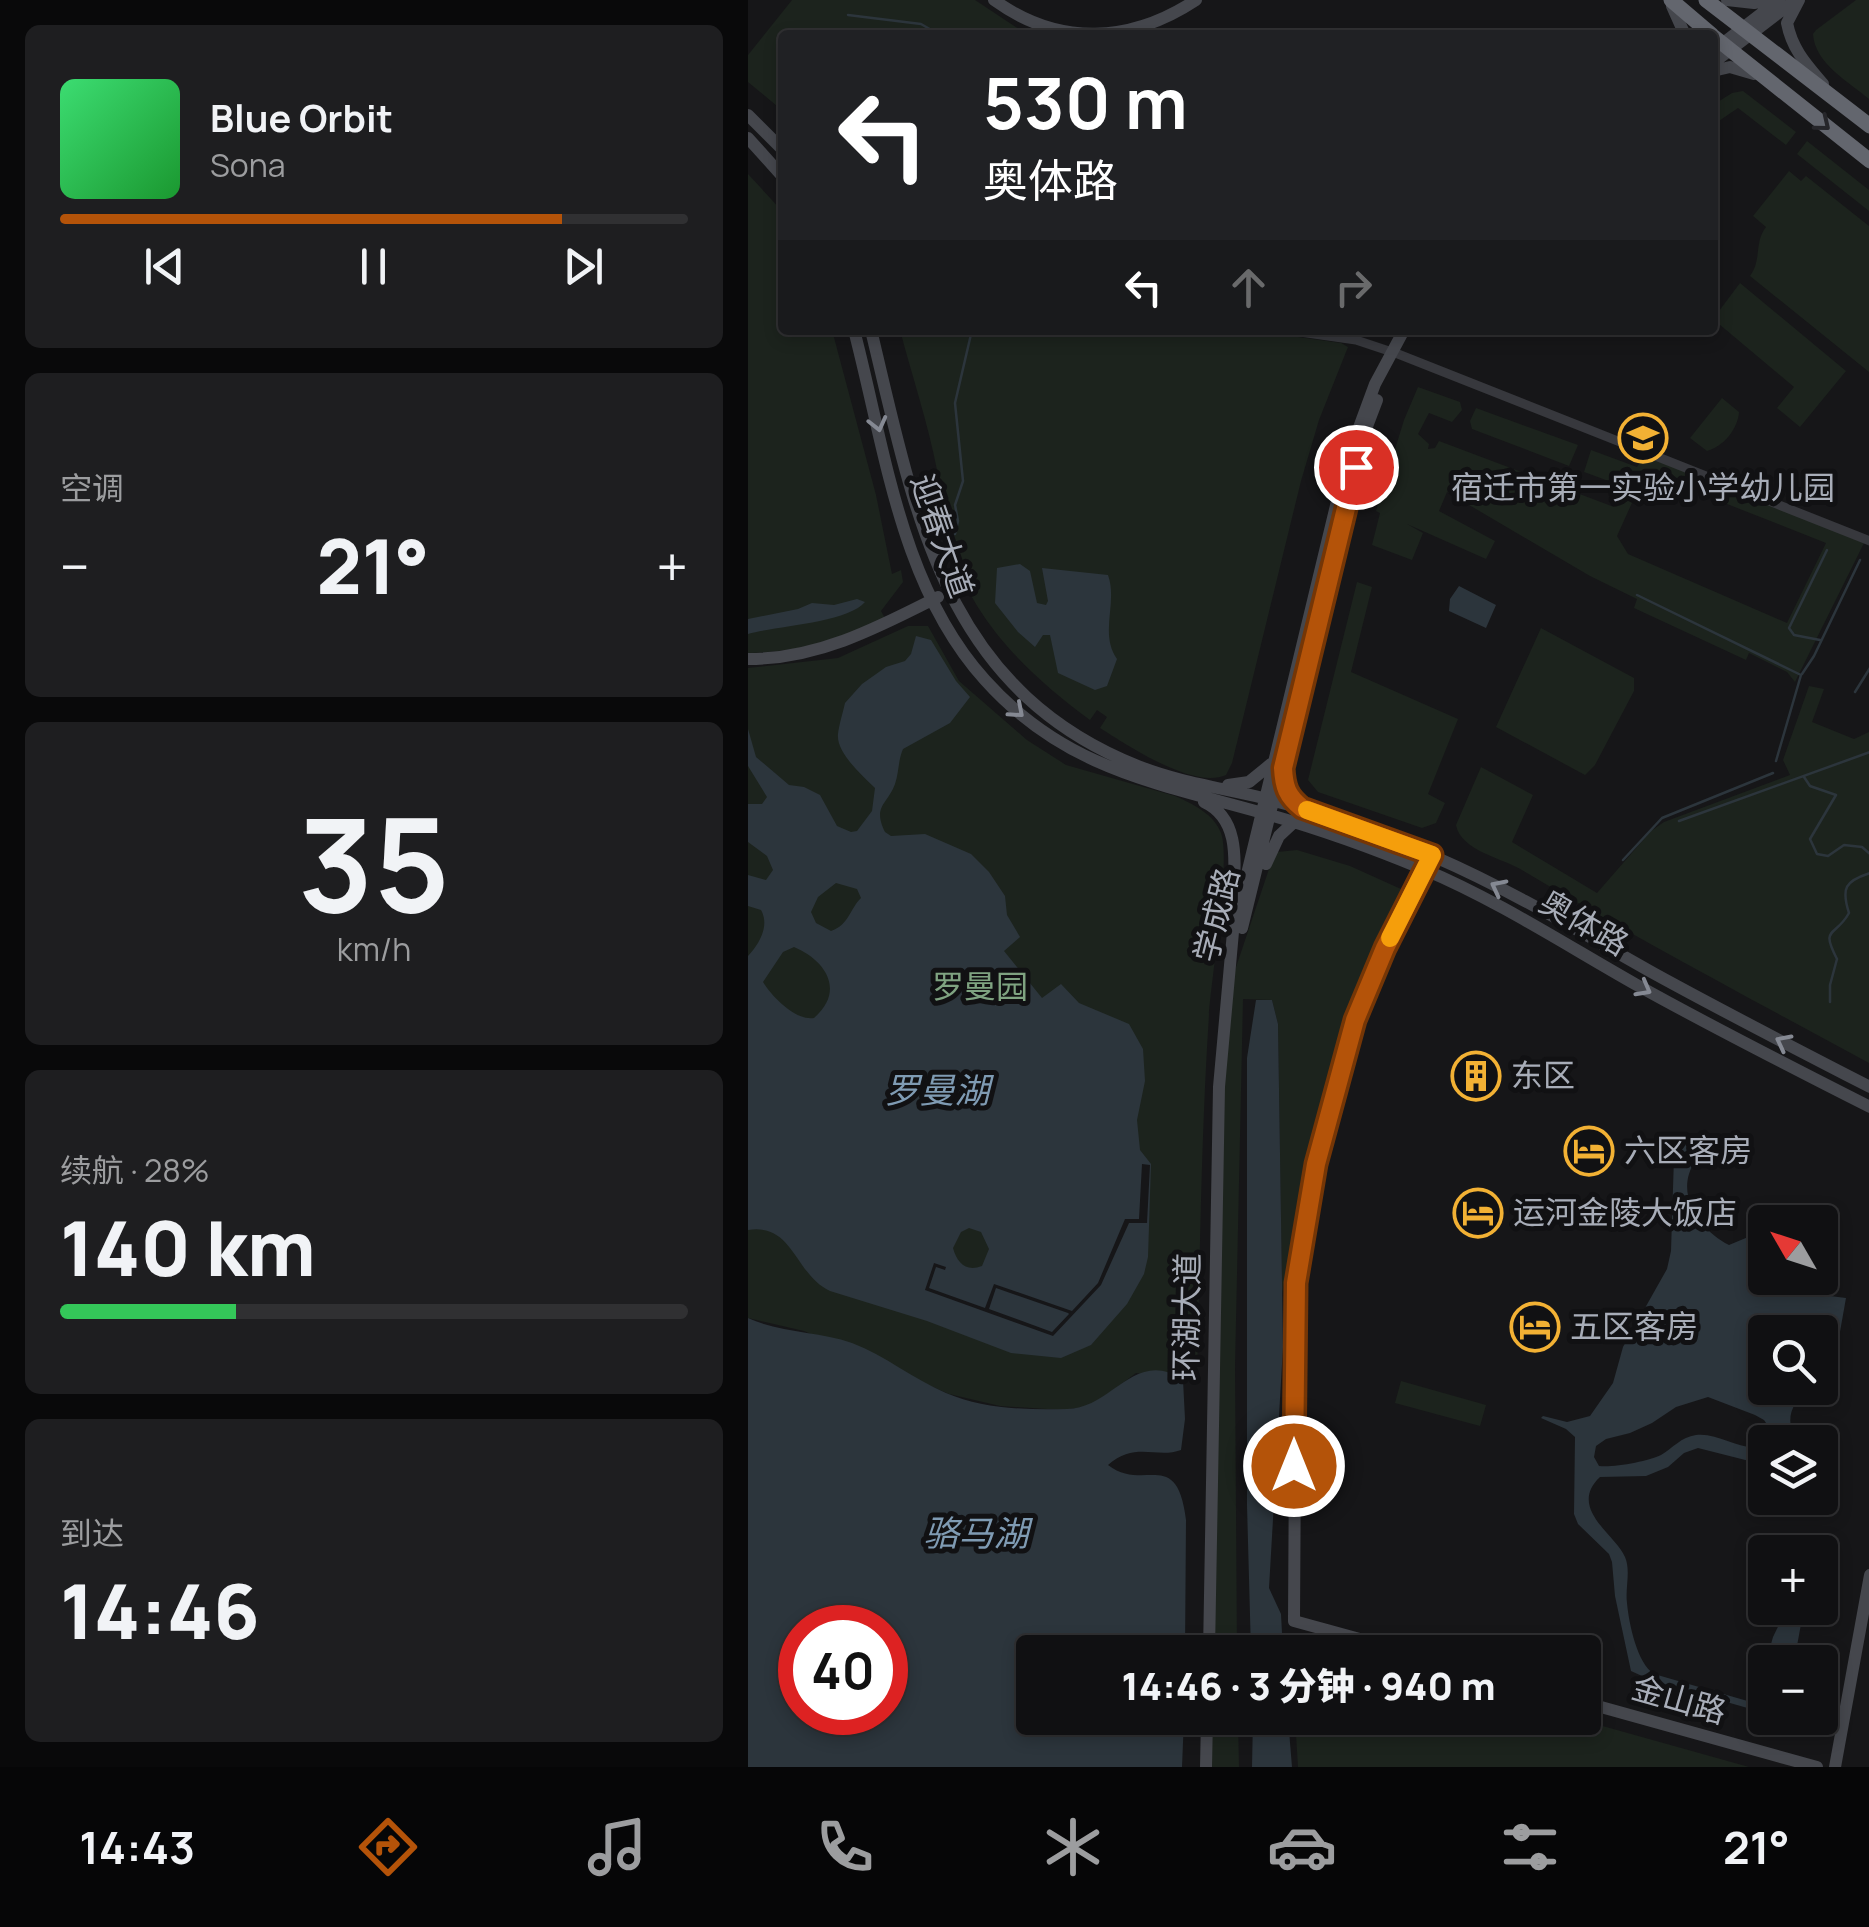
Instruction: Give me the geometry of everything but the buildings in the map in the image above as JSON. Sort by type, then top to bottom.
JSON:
[{"type":"highway","points":[[1673,0],[1704,30]]},
{"type":"highway","points":[[1706,0],[1870,126]]},
{"type":"highway","points":[[1718,43],[1870,161]]},
{"type":"highway","points":[[1789,96],[1786,87],[1792,78],[1803,75]]},
{"type":"main road","points":[[994,0],[1059,30]]},
{"type":"main road","points":[[1129,30],[1163,19],[1196,0]]},
{"type":"main road","points":[[1673,0],[1684,30]]},
{"type":"main road","points":[[1727,0],[1770,0]]},
{"type":"main road","points":[[1747,31],[1779,0]]},
{"type":"main road","points":[[1718,43],[1747,31],[1797,0]]},
{"type":"main road","points":[[1797,0],[1786,23],[1790,40],[1796,53],[1845,108]]},
{"type":"main road","points":[[1718,70],[1741,68],[1772,83]]},
{"type":"main road","points":[[748,115],[778,145]]},
{"type":"main road","points":[[748,138],[778,171]]},
{"type":"main road","name":"迎春大道","points":[[855,335],[905,531],[932,600],[966,655],[998,693],[1062,746],[1094,762],[1267,807]]},
{"type":"main road","name":"迎春大道","points":[[872,335],[923,527],[948,593],[979,645],[1021,692],[1069,730],[1181,785]]},
{"type":"main road","name":"学成路","points":[[1228,984],[1267,807],[1362,442],[1402,335]]},
{"type":"main road","name":"学成路","points":[[1394,353],[1410,335]]},
{"type":"main road","points":[[905,531],[923,527]]},
{"type":"main road","points":[[748,658],[772,659],[820,650],[856,638],[948,593]]},
{"type":"main road","points":[[966,655],[979,645]]},
{"type":"main road","points":[[1181,785],[1249,782],[1278,765],[1289,798],[1302,808]]},
{"type":"main road","points":[[1181,785],[1225,817],[1233,836],[1236,934]]},
{"type":"main road","name":"奥体路","points":[[1267,807],[1302,808],[1432,855],[1530,903],[1675,985],[1870,1087]]},
{"type":"main road","name":"奥体路","points":[[1267,807],[1294,822],[1424,870],[1498,906],[1638,986],[1870,1107]]},
{"type":"main road","points":[[1236,934],[1270,853],[1279,836],[1294,822]]},
{"type":"main road","points":[[1345,1635],[1294,1621],[1296,1296],[1305,1216],[1326,1120],[1355,1020],[1385,948],[1432,855]]},
{"type":"main road","name":"环湖大道","points":[[1209,1635],[1218,1087],[1228,984]]},
{"type":"main road","points":[[1835,1767],[1870,1575]]},
{"type":"main road","name":"金山路","points":[[1601,1707],[1817,1767]]},
{"type":"main road","points":[[1206,1767],[1207,1735]]},
{"type":"street","points":[[1321,335],[1356,340],[1394,353],[1870,541]]},
{"type":"green space","points":[[792,0],[975,0],[1020,30],[778,30],[778,107],[748,82],[748,55]]},
{"type":"green space","points":[[1856,0],[1869,0],[1869,99],[1826,63],[1813,34]]},
{"type":"green space","points":[[1743,91],[1796,132],[1786,145],[1738,108],[1718,122],[1718,102]]},
{"type":"green space","points":[[1807,141],[1869,190],[1869,211],[1797,154]]},
{"type":"green space","points":[[1789,171],[1801,181],[1806,176],[1869,226],[1869,372],[1750,276],[1766,227],[1753,216]]},
{"type":"green space","points":[[748,174],[778,207],[778,335],[833,335],[876,495],[892,574],[901,570],[903,582],[881,611],[886,620],[819,644],[748,653]]},
{"type":"green space","points":[[1740,283],[1846,371],[1800,427],[1777,408],[1794,387],[1718,323],[1718,312]]},
{"type":"green space","points":[[901,335],[1284,335],[1348,347],[1319,420],[1301,481],[1226,775],[1197,776],[1143,754],[1100,728],[1107,717],[1097,710],[1090,720],[1067,703],[1005,644],[960,572],[945,527],[933,452]]},
{"type":"green space","points":[[1418,387],[1460,402],[1462,410],[1452,422],[1429,413],[1418,434],[1429,444],[1428,449],[1435,448],[1439,441],[1614,507],[1625,487],[1584,472],[1591,450],[1637,467],[1646,454],[1864,543],[1795,682],[1787,672],[1749,653],[1746,660],[1634,608],[1637,599],[1590,576],[1447,492],[1439,511],[1495,541],[1486,559],[1407,524],[1423,533],[1412,560],[1372,545],[1380,513],[1376,511]],"holes":[[[1646,472],[1826,543],[1787,623],[1628,554],[1617,536]]]},
{"type":"green space","points":[[1722,398],[1739,412],[1738,418],[1724,441],[1707,451],[1690,438]]},
{"type":"green space","points":[[1476,408],[1578,445],[1569,466],[1472,429],[1470,421]]},
{"type":"green space","points":[[1357,582],[1372,587],[1351,672],[1458,719],[1428,794],[1445,803],[1436,823],[1422,828],[1318,792],[1308,780]]},
{"type":"green space","name":"罗曼园","points":[[908,626],[928,626],[959,681],[1027,740],[1066,765],[1182,799],[1208,815],[1221,833],[1224,867],[1204,1106],[1197,1380],[1136,1373],[1092,1406],[1063,1410],[1000,1406],[949,1394],[804,1331],[748,1318],[748,668],[838,658]]},
{"type":"green space","points":[[1541,628],[1634,678],[1634,691],[1595,765],[1585,775],[1496,727]]},
{"type":"green space","points":[[1809,686],[1824,689],[1812,722],[1854,739],[1869,732],[1869,1063],[1522,870],[1474,848],[1459,834],[1456,825],[1481,767],[1533,795],[1512,842],[1597,893],[1651,831],[1664,822],[1790,775],[1783,760]]},
{"type":"green space","points":[[1297,850],[1350,866],[1401,889],[1330,1073],[1282,1294],[1278,1024],[1272,1000],[1243,999],[1235,1367],[1237,1635],[1214,1635],[1224,1085],[1231,982],[1277,852]]},
{"type":"green space","points":[[1401,1381],[1486,1405],[1480,1426],[1395,1403]]},
{"type":"green space","points":[[1601,1726],[1749,1767],[1298,1767],[1296,1735],[1601,1735]]},
{"type":"green space","points":[[1212,1735],[1238,1735],[1239,1767],[1211,1767]]},
{"type":"water","points":[[1020,564],[1030,571],[1037,603],[1046,605],[1042,568],[1108,575],[1109,639],[1117,659],[1107,686],[1095,690],[1058,673],[1050,635],[1043,635],[1035,647],[995,603],[997,568]]},
{"type":"water","points":[[1459,586],[1496,605],[1486,628],[1449,611],[1450,599]]},
{"type":"water","points":[[857,599],[865,602],[843,615],[748,634],[748,619],[812,603],[834,605]]},
{"type":"water","name":"罗曼湖","points":[[916,636],[931,640],[970,697],[950,723],[903,749],[895,784],[881,811],[885,832],[891,836],[925,834],[971,854],[1005,896],[1007,915],[1020,937],[1004,951],[1042,998],[1061,984],[1079,1003],[1129,1024],[1143,1049],[1145,1081],[1137,1120],[1140,1150],[1151,1164],[1144,1274],[1127,1304],[1091,1345],[1061,1358],[1011,1353],[927,1321],[830,1291],[808,1273],[775,1234],[748,1230],[748,956],[759,940],[764,922],[761,910],[748,906],[748,875],[766,880],[773,870],[767,856],[748,842],[748,804],[762,804],[767,797],[748,766],[748,729],[756,757],[789,785],[820,795],[837,826],[857,831],[872,811],[875,788],[841,749],[839,730],[845,703],[862,684],[911,654]],"holes":[[[836,883],[857,889],[861,898],[845,921],[831,931],[816,923],[811,912],[818,897]],[[794,947],[805,953],[828,977],[829,997],[814,1018],[792,1012],[763,982],[783,952]],[[969,1228],[981,1232],[989,1249],[982,1266],[967,1267],[957,1258],[953,1248],[961,1232]]]},
{"type":"water","points":[[1256,1000],[1272,1000],[1278,1024],[1283,1347],[1269,1588],[1281,1614],[1282,1635],[1251,1635],[1247,1058]]},
{"type":"water","points":[[1696,1141],[1702,1146],[1687,1185],[1691,1206],[1703,1225],[1729,1245],[1748,1237],[1748,1295],[1846,1298],[1838,1343],[1838,1315],[1748,1315],[1748,1405],[1795,1405],[1791,1425],[1768,1425],[1755,1415],[1708,1397],[1676,1407],[1652,1423],[1596,1446],[1594,1457],[1599,1466],[1648,1460],[1696,1435],[1748,1447],[1748,1461],[1698,1448],[1646,1476],[1600,1477],[1591,1488],[1589,1499],[1597,1520],[1625,1557],[1630,1621],[1648,1669],[1748,1701],[1748,1708],[1631,1671],[1612,1562],[1609,1554],[1578,1524],[1574,1514],[1575,1437],[1541,1418],[1567,1422],[1590,1416],[1613,1383],[1623,1347],[1667,1269],[1674,1157],[1678,1148]]},
{"type":"water","name":"骆马湖","points":[[748,1318],[852,1343],[946,1393],[990,1405],[1067,1409],[1097,1400],[1137,1375],[1151,1371],[1166,1372],[1183,1380],[1185,1419],[1181,1450],[1127,1454],[1108,1465],[1134,1475],[1167,1477],[1182,1498],[1186,1520],[1185,1635],[1016,1635],[1016,1735],[1183,1735],[1182,1767],[748,1767]]},
{"type":"water","points":[[1779,1625],[1801,1625],[1797,1645],[1771,1645]]},
{"type":"water","points":[[1253,1735],[1289,1735],[1292,1767],[1252,1767]]},
{"type":"pier","points":[[1142,1164],[1150,1165],[1147,1223],[1129,1223],[1101,1285],[1053,1336],[925,1290],[934,1263],[946,1267],[936,1267],[929,1288],[985,1308],[994,1284],[1072,1311],[1098,1283],[1125,1219],[1139,1219]],"holes":[[[996,1288],[1069,1314],[1052,1332],[989,1309]]]},
{"type":"waterway","points":[[848,15],[921,24],[931,30]]},
{"type":"waterway","points":[[955,534],[955,505],[963,481],[955,403],[971,335]]},
{"type":"waterway","points":[[1820,640],[1794,635],[1789,628],[1827,550]]},
{"type":"waterway","points":[[1802,674],[1860,560]]},
{"type":"waterway","points":[[1637,595],[1801,675],[1776,761]]},
{"type":"waterway","points":[[1855,692],[1870,668]]},
{"type":"waterway","points":[[1679,821],[1870,752]]},
{"type":"waterway","points":[[1623,860],[1662,818],[1773,773]]},
{"type":"waterway","points":[[1804,777],[1810,786],[1836,795],[1810,839],[1817,854],[1828,856],[1844,845],[1862,847],[1870,854]]},
{"type":"waterway","points":[[1830,1002],[1837,959],[1831,933],[1849,913],[1847,887],[1870,873]]},
{"type":"slow traffic","points":[[1307,810],[1432,855],[1390,938]]},
{"type":"place","name":"宿迁市第一实验小学幼儿园","points":[[1643,438]]},
{"type":"place","name":"东区","points":[[1476,1076]]},
{"type":"place","name":"六区客房","points":[[1589,1151]]},
{"type":"place","name":"运河金陵大饭店","points":[[1478,1213]]},
{"type":"place","name":"五区客房","points":[[1535,1327]]},
{"type":"route","points":[[1294,1466],[1296,1283],[1316,1164],[1355,1020],[1385,948],[1432,855],[1302,808],[1289,798],[1284,785],[1283,768],[1356,467]]}]
